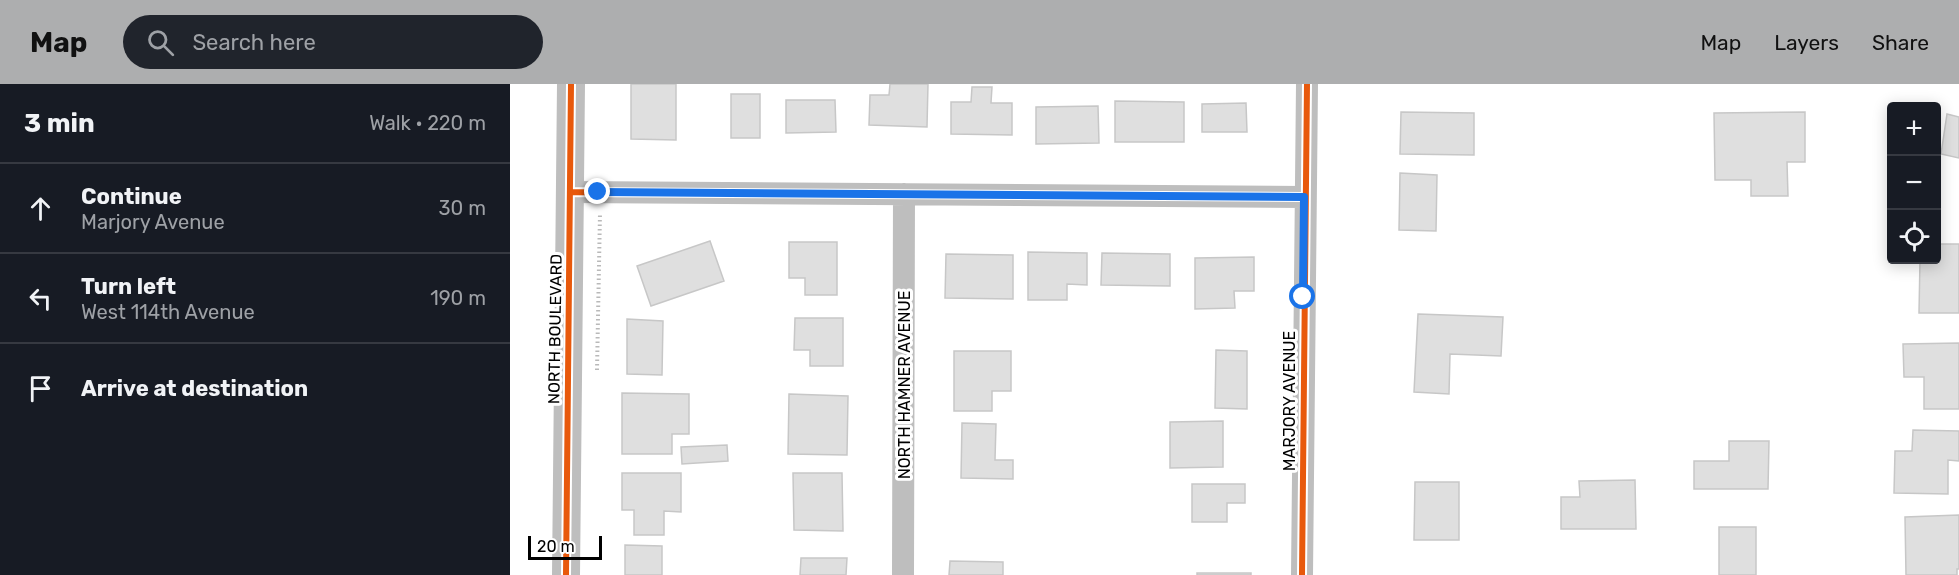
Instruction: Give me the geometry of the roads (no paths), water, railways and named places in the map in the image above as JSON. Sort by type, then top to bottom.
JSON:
[{"type":"street","name":"NORTH BOULEVARD","points":[[566,575],[572,84]]},
{"type":"street","name":"MARJORY AVENUE","points":[[1302,575],[1306,84]]},
{"type":"street","points":[[570,192],[1304,197]]},
{"type":"street","name":"NORTH HAMNER AVENUE","points":[[903,575],[904,194]]}]
